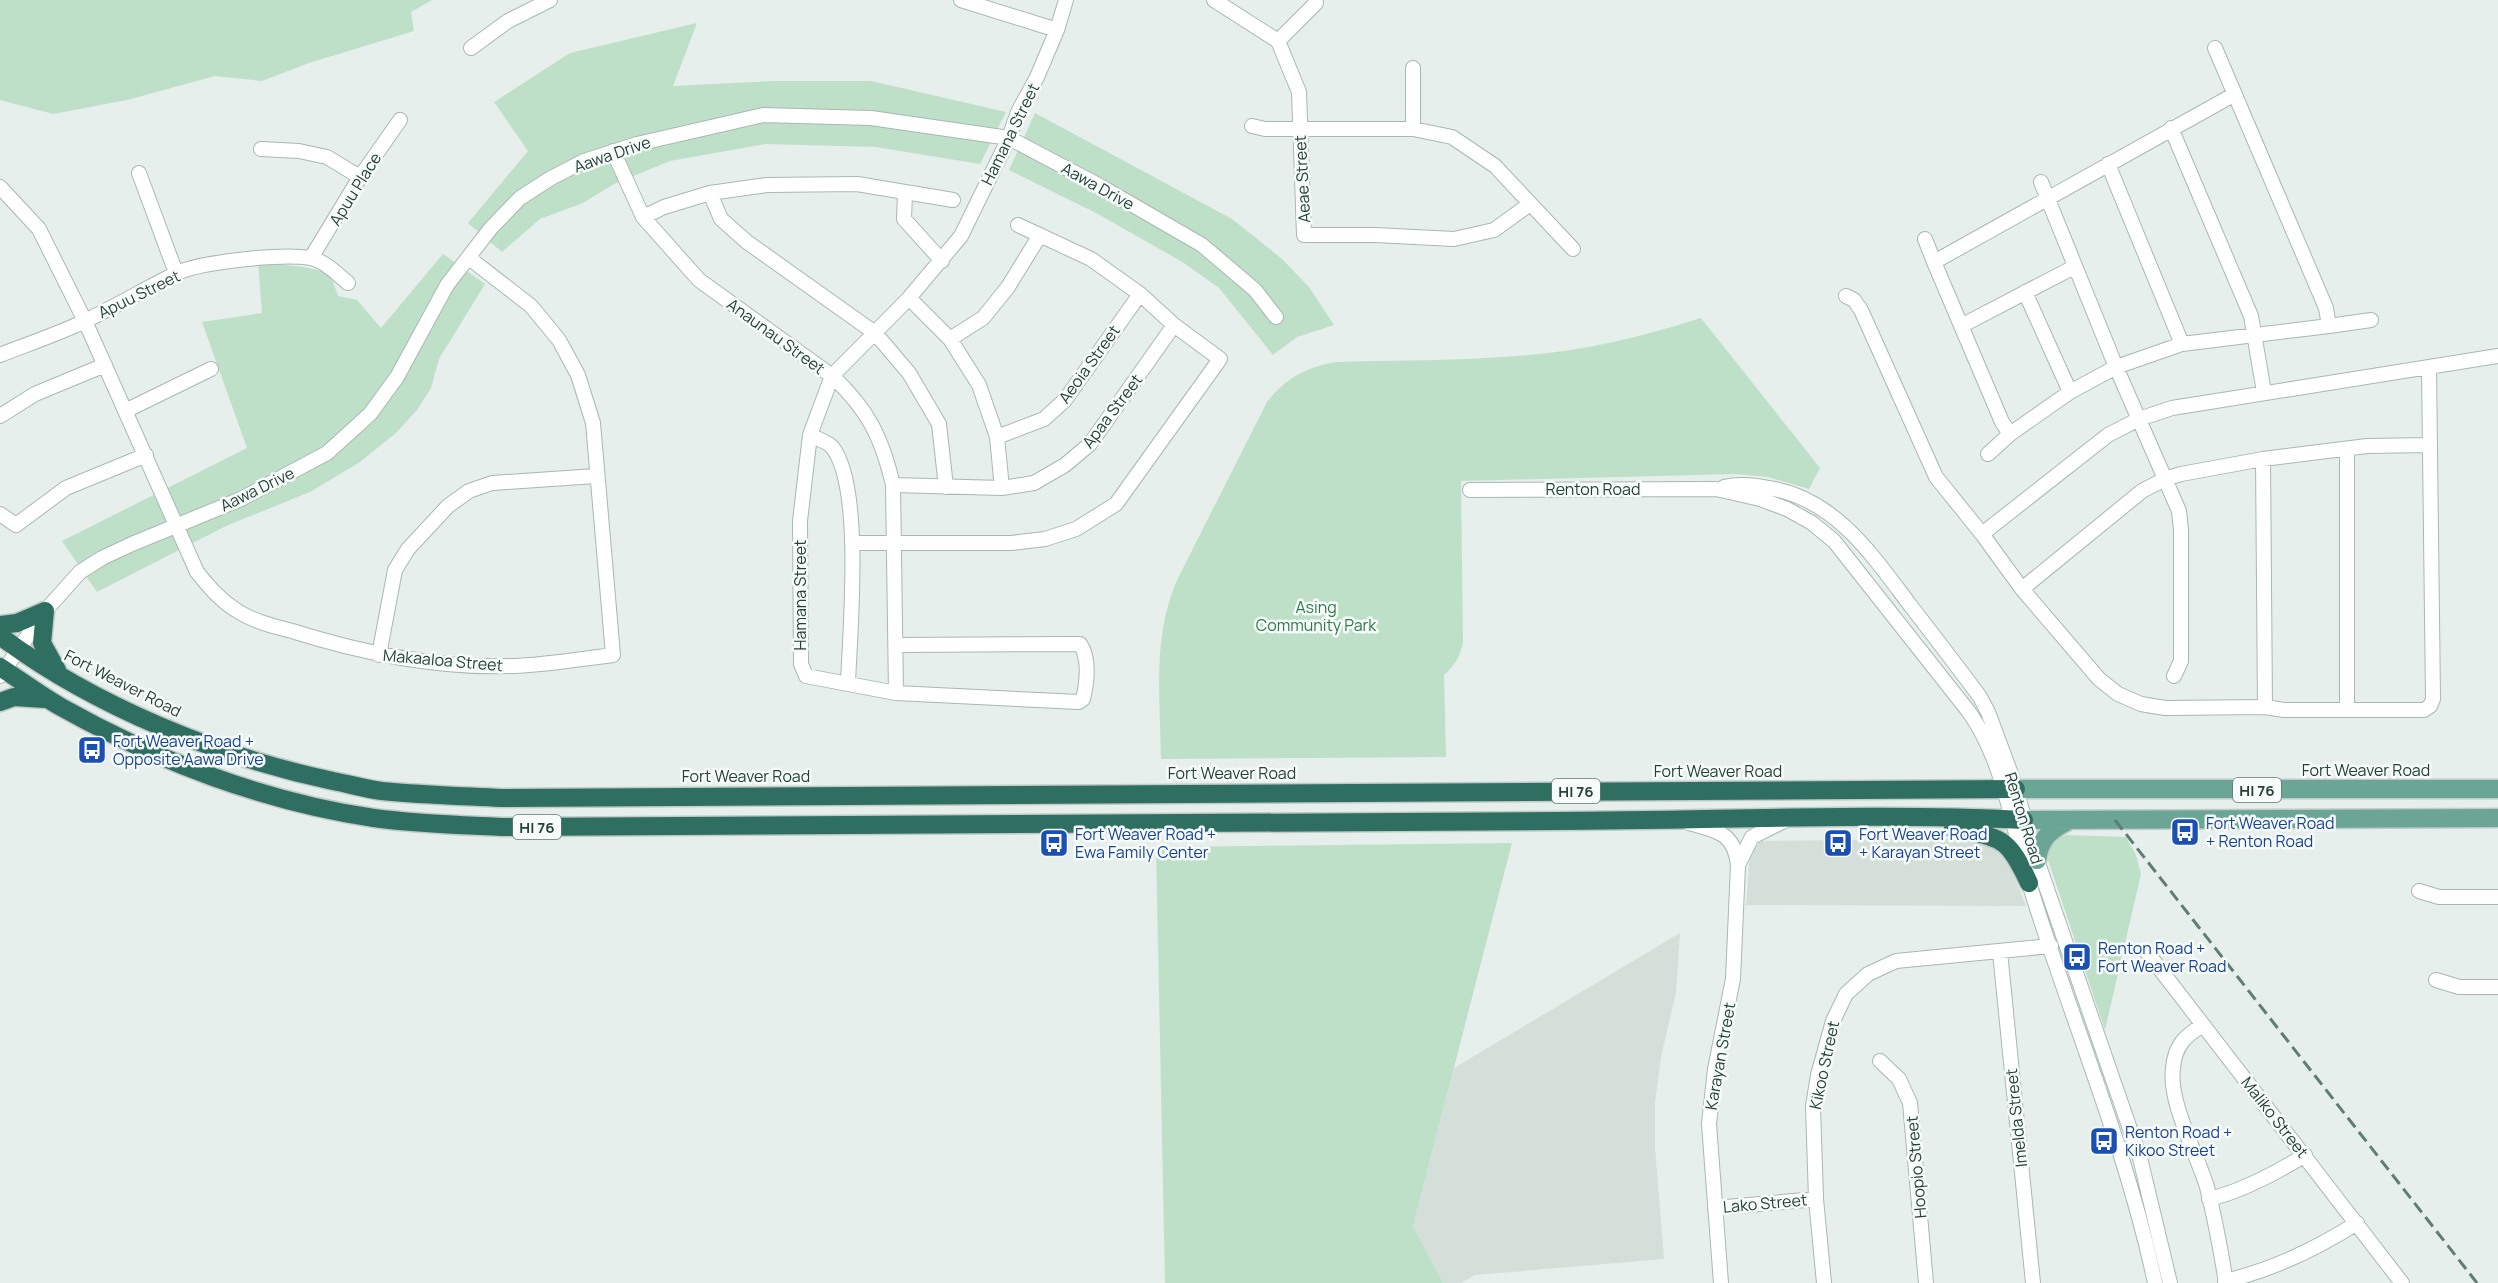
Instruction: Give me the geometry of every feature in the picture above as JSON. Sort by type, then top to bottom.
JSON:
[{"type":"highway","points":[[0,625],[17,623],[45,611],[42,643],[59,674]]},
{"type":"highway","name":"Fort Weaver Road","points":[[0,636],[59,674],[145,719],[224,751],[302,774],[381,790],[501,798],[1150,793],[2009,793]]},
{"type":"highway","name":"HI 76","points":[[1,671],[99,728],[195,770],[297,802],[373,818],[435,825],[502,827],[2018,819]]},
{"type":"highway","points":[[0,702],[14,697],[48,699]]},
{"type":"highway","points":[[1936,819],[1949,814],[1987,811],[2009,793]]},
{"type":"highway","points":[[1936,819],[1952,827],[1984,833],[2004,843],[2016,855],[2029,883]]},
{"type":"main road","name":"Fort Weaver Road","points":[[2009,793],[2498,789]]},
{"type":"main road","name":"HI 76","points":[[2018,819],[2498,818]]},
{"type":"main road","points":[[2037,860],[2038,848],[2044,837],[2051,830],[2072,819]]},
{"type":"street","points":[[471,48],[507,21],[550,0]]},
{"type":"street","points":[[960,0],[1057,30]]},
{"type":"street","name":"Hamana Street","points":[[896,645],[1080,644],[1086,665],[1083,699],[1079,702],[896,693],[806,675],[801,664],[800,521],[810,435],[832,376],[909,298],[961,236],[1009,138],[1018,112],[1037,77],[1057,30],[1066,0]]},
{"type":"street","points":[[1214,0],[1278,41],[1316,3]]},
{"type":"street","name":"Aeae Street","points":[[1278,41],[1299,92],[1304,235],[1375,235],[1454,239],[1494,230],[1530,204]]},
{"type":"street","points":[[2215,48],[2326,308],[2329,326]]},
{"type":"street","points":[[1413,68],[1413,129]]},
{"type":"street","points":[[1934,262],[2235,94]]},
{"type":"street","name":"Aawa Drive","points":[[1,671],[45,611],[80,572],[102,558],[259,489],[327,453],[346,437],[370,414],[398,377],[447,285],[490,228],[520,198],[551,177],[584,161],[614,151],[763,115],[871,118],[1009,138],[1101,186],[1202,245],[1255,290],[1276,317]]},
{"type":"street","name":"Apuu Place","points":[[311,258],[360,177],[400,120]]},
{"type":"street","points":[[1252,126],[1299,129],[1413,129],[1452,137],[1495,166],[1573,249]]},
{"type":"street","points":[[2172,128],[2251,316],[2264,392]]},
{"type":"street","points":[[261,149],[299,151],[327,157],[360,177]]},
{"type":"street","name":"Anaunau Street","points":[[614,151],[643,217],[699,280],[832,376],[848,390],[866,412],[886,453],[893,485],[896,693]]},
{"type":"street","points":[[2108,164],[2182,344]]},
{"type":"street","points":[[138,173],[176,273]]},
{"type":"street","points":[[2041,182],[2074,267],[2179,511],[2181,661],[2174,676]]},
{"type":"street","points":[[643,217],[664,207],[710,193],[767,185],[857,184],[953,200]]},
{"type":"street","name":"Makaaloa Street","points":[[0,187],[39,229],[85,321],[197,572],[215,594],[238,612],[329,643],[379,655],[461,664],[512,666],[613,655],[592,423],[578,375],[559,340],[531,306],[469,258]]},
{"type":"street","points":[[710,193],[721,219],[747,242],[875,333],[909,373],[939,424],[946,487]]},
{"type":"street","points":[[905,193],[904,219],[942,261]]},
{"type":"street","points":[[852,543],[894,541],[1011,543],[1045,539],[1076,529],[1116,504],[1220,359],[1174,325],[1140,294],[1091,259],[1018,225]]},
{"type":"street","points":[[950,339],[983,318],[1008,287],[1040,234]]},
{"type":"street","points":[[1925,239],[2001,422],[2010,434]]},
{"type":"street","name":"Apuu Street","points":[[0,355],[85,321],[125,299],[158,285],[176,273],[229,261],[260,258],[311,258]]},
{"type":"street","points":[[311,258],[330,267],[348,283]]},
{"type":"street","points":[[1961,326],[2074,267]]},
{"type":"street","points":[[2025,292],[2070,392]]},
{"type":"street","name":"Aeoia Street","points":[[997,437],[1044,419],[1065,400],[1140,294]]},
{"type":"street","points":[[1846,296],[1854,300],[1861,310],[1936,477],[2022,589],[2099,679],[2118,694],[2141,704],[2165,708],[2424,710],[2430,706],[2433,699],[2429,367]]},
{"type":"street","points":[[909,298],[950,339],[979,385],[997,437],[1002,488]]},
{"type":"street","points":[[1988,454],[2010,434],[2070,392],[2116,367],[2182,344],[2371,320]]},
{"type":"street","name":"Apaa Street","points":[[893,485],[1002,488],[1034,483],[1065,465],[1090,444],[1174,325]]},
{"type":"street","points":[[1982,534],[2108,435],[2139,419],[2172,408],[2498,356]]},
{"type":"street","points":[[0,416],[35,393],[105,365]]},
{"type":"street","points":[[125,411],[211,369]]},
{"type":"street","points":[[810,435],[832,447],[843,467],[849,492],[852,543],[848,683]]},
{"type":"street","points":[[2022,589],[2142,491],[2165,479],[2263,459],[2367,446],[2430,445]]},
{"type":"street","points":[[2347,449],[2348,710]]},
{"type":"street","points":[[0,514],[16,525],[66,488],[146,455]]},
{"type":"street","points":[[2263,459],[2265,707]]},
{"type":"street","points":[[379,655],[395,570],[408,549],[448,506],[469,491],[492,483],[596,476]]},
{"type":"street","name":"Renton Road","points":[[1716,489],[1732,485],[1747,485],[1779,490],[1819,507],[1853,533],[1980,697],[1988,712],[2009,793]]},
{"type":"street","name":"Renton Road","points":[[1470,490],[1716,489],[1787,508],[1812,523],[1834,541],[1975,721],[1987,742],[2037,860],[2140,1158],[2163,1245],[2170,1283]]},
{"type":"street","name":"Karayan Street","points":[[1738,865],[1752,837],[1769,826],[1788,819]]},
{"type":"street","name":"Renton Road","points":[[2018,819],[2029,883],[2125,1163],[2155,1283]]},
{"type":"street","name":"Karayan Street","points":[[1683,821],[1724,834],[1736,850],[1738,865],[1732,986],[1714,1068],[1710,1108],[1710,1148],[1721,1283]]},
{"type":"street","points":[[2419,891],[2439,897],[2498,897]]},
{"type":"street","name":"Kikoo Street","points":[[1824,1283],[1816,1199],[1812,1120],[1815,1092],[1833,1021],[1846,994],[1868,974],[1896,961],[2051,946]]},
{"type":"street","name":"Maliko Street","points":[[2146,951],[2403,1283]]},
{"type":"street","name":"Imelda Street","points":[[2000,952],[2033,1283]]},
{"type":"street","points":[[2436,980],[2459,987],[2498,987]]},
{"type":"street","points":[[2203,1025],[2181,1042],[2174,1059],[2172,1078],[2175,1096],[2198,1159],[2209,1199],[2225,1282],[2271,1267],[2334,1239],[2357,1223]]},
{"type":"street","points":[[2080,1034],[2095,1029]]},
{"type":"street","name":"Hoopio Street","points":[[1880,1060],[1899,1079],[1910,1103],[1926,1283]]},
{"type":"street","points":[[2209,1199],[2228,1194],[2290,1165],[2305,1155]]},
{"type":"street","name":"Lako Street","points":[[1715,1208],[1816,1199]]},
{"type":"street","points":[[2147,1248],[2163,1245]]},
{"type":"shaded area","points":[[1973,839],[2000,850],[2008,861],[2026,906],[1746,905],[1750,853],[1756,844],[1762,841]]},
{"type":"shaded area","points":[[1680,933],[1676,992],[1661,1057],[1655,1103],[1655,1147],[1664,1259],[1475,1275],[1461,1283],[1443,1283],[1413,1226],[1454,1068]]},
{"type":"green space","points":[[0,0],[432,0],[411,12],[414,31],[309,63],[262,81],[215,76],[127,100],[53,114],[0,100]]},
{"type":"green space","points":[[697,23],[673,86],[772,81],[871,81],[1006,112],[980,164],[876,147],[765,144],[670,161],[614,184],[583,203],[540,219],[502,252],[468,223],[528,151],[494,102],[570,53]]},
{"type":"green space","points":[[1035,113],[1232,219],[1281,258],[1309,287],[1334,325],[1297,337],[1273,355],[1219,288],[1184,263],[1098,214],[1009,170]]},
{"type":"green space","points":[[443,254],[485,284],[439,359],[431,388],[417,410],[396,433],[360,462],[310,492],[226,526],[97,592],[62,541],[247,448],[202,322],[262,313],[258,262],[326,272],[338,296],[357,300],[381,328]]},
{"type":"green space","name":"Asing Community Park","points":[[1701,318],[1820,468],[1809,489],[1768,477],[1735,474],[1461,481],[1463,642],[1457,660],[1444,675],[1446,757],[1161,759],[1159,689],[1161,643],[1170,598],[1267,402],[1282,386],[1307,370],[1337,362],[1472,359],[1541,354],[1610,343]]},
{"type":"green space","points":[[2067,835],[2126,837],[2136,855],[2141,874],[2105,1030],[2048,860],[2053,844],[2059,838]]},
{"type":"green space","points":[[1512,843],[1413,1226],[1443,1283],[1165,1283],[1156,847]]},
{"type":"railway","points":[[2115,820],[2477,1283]]},
{"type":"place","name":"Fort Weaver Road + Opposite Aawa Drive","points":[[92,750]]},
{"type":"place","name":"Fort Weaver Road + Renton Road","points":[[2185,832]]},
{"type":"place","name":"Fort Weaver Road + Ewa Family Center","points":[[1054,843]]},
{"type":"place","name":"Fort Weaver Road + Karayan Street","points":[[1838,843]]},
{"type":"place","name":"Renton Road + Fort Weaver Road","points":[[2077,957]]},
{"type":"place","name":"Renton Road + Kikoo Street","points":[[2104,1141]]}]
